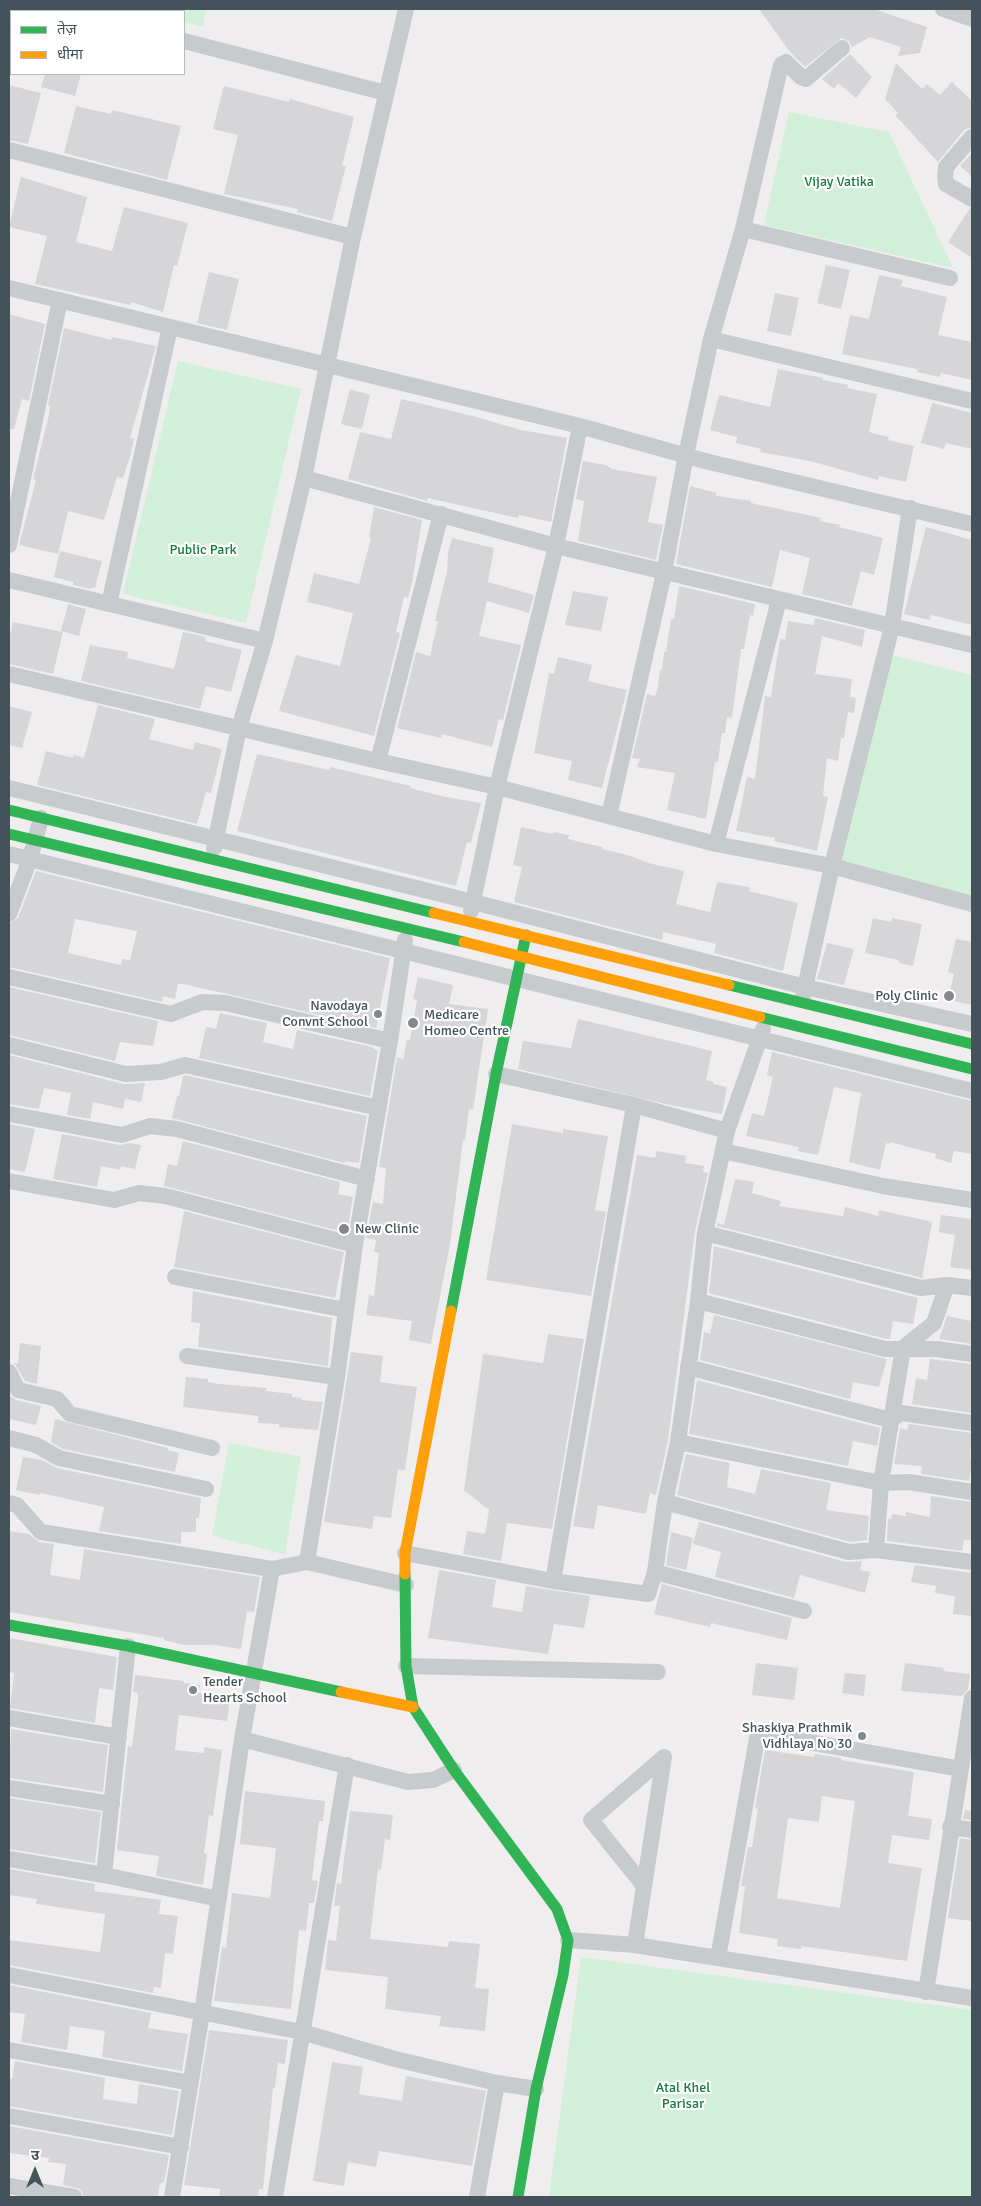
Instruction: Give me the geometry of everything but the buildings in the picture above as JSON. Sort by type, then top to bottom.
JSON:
[{"type":"main road","points":[[9,810],[972,1044]]},
{"type":"main road","points":[[9,834],[464,942],[766,1020],[972,1069]]},
{"type":"main road","points":[[518,2197],[536,2089],[563,1975],[568,1940],[557,1909],[454,1770],[414,1707],[406,1666],[405,1553],[496,1074],[526,935]]},
{"type":"main road","points":[[9,1625],[128,1646],[414,1707]]},
{"type":"street","points":[[9,14],[10,9]]},
{"type":"street","points":[[212,860],[239,728],[265,641],[304,478],[353,237],[406,9]]},
{"type":"street","points":[[943,9],[972,19]]},
{"type":"street","points":[[185,41],[386,93]]},
{"type":"street","points":[[609,816],[664,573],[686,455],[711,339],[743,229],[780,65],[786,62],[801,77],[806,79],[842,48]]},
{"type":"street","points":[[972,137],[946,167],[945,177],[946,184],[972,199]]},
{"type":"street","points":[[9,150],[353,237]]},
{"type":"street","points":[[743,229],[950,278]]},
{"type":"street","points":[[9,288],[580,426],[686,455],[972,524]]},
{"type":"street","points":[[9,545],[60,300]]},
{"type":"street","points":[[108,604],[170,327]]},
{"type":"street","points":[[711,339],[972,401]]},
{"type":"street","points":[[464,942],[497,786],[556,546],[580,426]]},
{"type":"street","points":[[304,478],[556,546],[972,645]]},
{"type":"street","points":[[802,1004],[832,866],[892,626],[910,508]]},
{"type":"street","points":[[378,761],[441,514]]},
{"type":"street","points":[[9,580],[265,641]]},
{"type":"street","points":[[716,844],[779,600]]},
{"type":"street","points":[[9,674],[378,761],[497,786],[716,844],[832,866],[972,904]]},
{"type":"street","points":[[9,788],[473,902],[805,987],[972,1024]]},
{"type":"street","points":[[9,914],[36,841],[41,818]]},
{"type":"street","points":[[9,854],[972,1091]]},
{"type":"street","points":[[307,1562],[337,1377],[355,1245],[407,929]]},
{"type":"street","points":[[9,976],[172,1014],[202,1002],[225,1003],[390,1041]]},
{"type":"street","points":[[405,1553],[553,1581],[648,1594],[656,1572],[665,1502],[678,1442],[698,1301],[705,1233],[728,1131],[761,1040],[766,1020]]},
{"type":"street","points":[[9,1045],[126,1074],[161,1072],[185,1065],[379,1108]]},
{"type":"street","points":[[496,1074],[634,1105],[728,1131]]},
{"type":"street","points":[[553,1581],[634,1105]]},
{"type":"street","points":[[9,1114],[122,1135],[150,1126],[177,1129],[367,1179]]},
{"type":"street","points":[[723,1151],[883,1186],[972,1200]]},
{"type":"street","points":[[9,1181],[114,1200],[139,1193],[165,1196],[355,1245]]},
{"type":"street","points":[[705,1233],[921,1288],[947,1284],[972,1288]]},
{"type":"street","points":[[175,1277],[346,1310]]},
{"type":"street","points":[[876,1550],[881,1483],[903,1348],[934,1323],[947,1284]]},
{"type":"street","points":[[698,1301],[885,1349],[936,1349],[972,1354]]},
{"type":"street","points":[[187,1356],[337,1377]]},
{"type":"street","points":[[688,1367],[890,1420],[901,1413],[972,1423]]},
{"type":"street","points":[[9,1372],[18,1390],[57,1399],[70,1414],[212,1448]]},
{"type":"street","points":[[9,1438],[36,1445],[59,1458],[206,1490]]},
{"type":"street","points":[[678,1442],[881,1483],[909,1482],[972,1492]]},
{"type":"street","points":[[665,1502],[849,1552],[876,1550],[972,1562]]},
{"type":"street","points":[[9,1503],[17,1505],[42,1532],[272,1569],[307,1562],[406,1585]]},
{"type":"street","points":[[172,2197],[202,2013],[242,1739],[272,1569]]},
{"type":"street","points":[[656,1572],[804,1612]]},
{"type":"street","points":[[104,1875],[128,1646]]},
{"type":"street","points":[[406,1666],[658,1672]]},
{"type":"street","points":[[926,1992],[950,1828],[965,1763],[972,1698]]},
{"type":"street","points":[[9,1718],[119,1737]]},
{"type":"street","points":[[718,1958],[758,1733],[965,1763]]},
{"type":"street","points":[[242,1739],[408,1782],[433,1780],[454,1770]]},
{"type":"street","points":[[635,1945],[664,1757],[591,1820],[644,1886]]},
{"type":"street","points":[[275,2197],[347,1765]]},
{"type":"street","points":[[9,1788],[112,1804]]},
{"type":"street","points":[[950,1828],[972,1830]]},
{"type":"street","points":[[9,1859],[104,1875],[219,1899]]},
{"type":"street","points":[[568,1940],[635,1945],[972,1998]]},
{"type":"street","points":[[9,1976],[302,2032],[395,2058],[496,2083],[536,2089]]},
{"type":"street","points":[[9,2050],[191,2083]]},
{"type":"street","points":[[477,2197],[496,2083]]},
{"type":"street","points":[[9,2116],[181,2146]]},
{"type":"street","points":[[9,2186],[74,2197]]},
{"type":"green space","points":[[131,9],[206,9],[203,27],[185,22],[185,10]]},
{"type":"green space","name":"Vijay Vatika","points":[[789,112],[889,132],[953,268],[764,225]]},
{"type":"green space","name":"Public Park","points":[[178,361],[301,389],[246,623],[123,594]]},
{"type":"green space","points":[[892,655],[972,675],[972,899],[840,867]]},
{"type":"green space","points":[[229,1443],[301,1457],[285,1554],[212,1536]]},
{"type":"green space","name":"Atal Khel Parisar","points":[[581,1957],[972,2010],[972,2197],[549,2197]]},
{"type":"traffic: fast","points":[[9,810],[434,913]]},
{"type":"traffic: fast","points":[[9,834],[464,942]]},
{"type":"traffic: fast","points":[[451,1311],[496,1074],[526,935]]},
{"type":"traffic: fast","points":[[729,985],[972,1044]]},
{"type":"traffic: fast","points":[[760,1017],[972,1069]]},
{"type":"traffic: fast","points":[[405,1574],[406,1666],[413,1707],[454,1770],[557,1909],[568,1940],[563,1975],[536,2089],[518,2197]]},
{"type":"traffic: fast","points":[[9,1625],[128,1646],[341,1692]]},
{"type":"traffic: slow","points":[[434,913],[729,985]]},
{"type":"traffic: slow","points":[[464,942],[760,1017]]},
{"type":"traffic: slow","points":[[405,1574],[405,1553],[451,1311]]},
{"type":"traffic: slow","points":[[341,1692],[413,1707]]},
{"type":"place","name":"Poly Clinic","points":[[949,996]]},
{"type":"place","name":"Navodaya Convnt School","points":[[378,1014]]},
{"type":"place","name":"Medicare Homeo Centre","points":[[413,1023]]},
{"type":"place","name":"New Clinic","points":[[344,1229]]},
{"type":"place","name":"Tender Hearts School","points":[[193,1690]]},
{"type":"place","name":"Shaskiya Prathmik Vidhlaya No 30","points":[[862,1736]]}]
